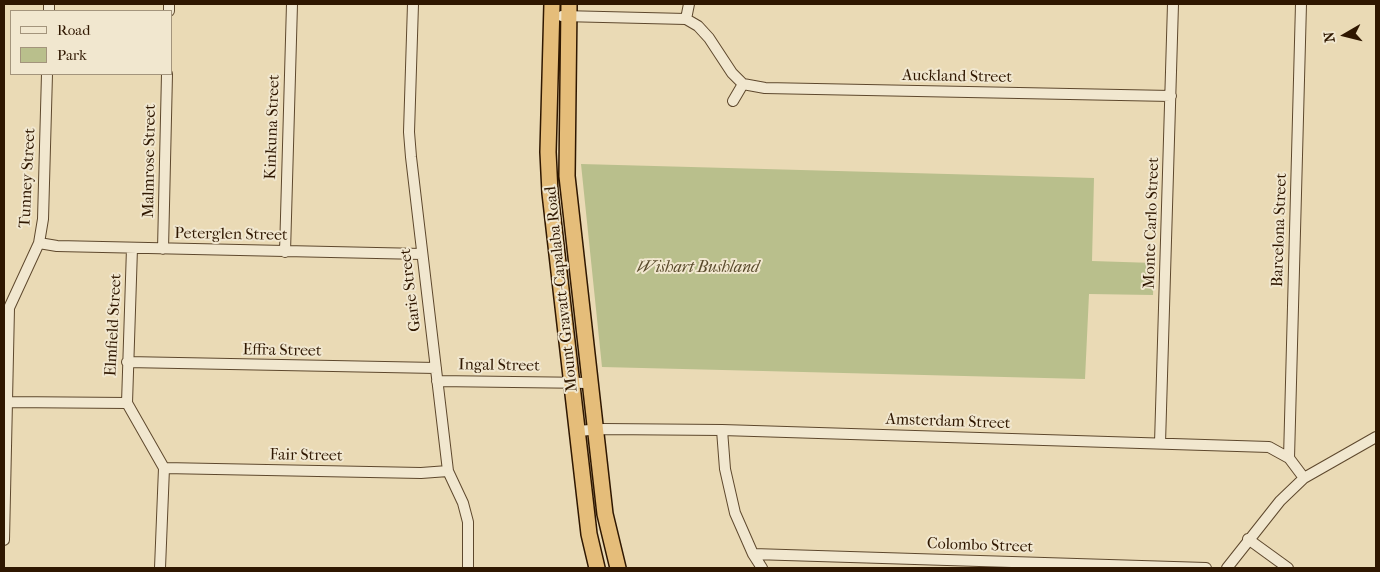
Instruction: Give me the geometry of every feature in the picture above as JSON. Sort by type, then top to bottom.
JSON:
[{"type":"highway","name":"Mount Gravatt-Capalaba Road","points":[[552,10],[549,178],[589,534],[598,568]]},
{"type":"highway","name":"Mount Gravatt-Capalaba Road","points":[[569,10],[566,176],[607,526],[618,568]]},
{"type":"street","name":"Kinkuna Street","points":[[285,252],[292,4]]},
{"type":"street","name":"Garie Street","points":[[413,4],[409,132],[448,471],[464,503],[468,522],[468,568]]},
{"type":"street","points":[[686,19],[690,4]]},
{"type":"street","name":"Monte Carlo Street","points":[[1160,444],[1173,4]]},
{"type":"street","name":"Barcelona Street","points":[[1289,458],[1301,4]]},
{"type":"street","points":[[552,10],[686,19],[698,26],[709,38],[732,73],[743,84],[733,101]]},
{"type":"street","name":"Tunney Street","points":[[6,308],[39,243],[43,219],[47,75]]},
{"type":"street","name":"Malmrose Street","points":[[163,249],[167,75]]},
{"type":"street","name":"Auckland Street","points":[[743,84],[765,88],[1170,96]]},
{"type":"street","name":"Peterglen Street","points":[[39,243],[57,246],[422,254]]},
{"type":"street","name":"Elmfield Street","points":[[132,248],[127,403],[164,468]]},
{"type":"street","points":[[4,540],[7,402],[6,308]]},
{"type":"street","name":"Effra Street","points":[[127,362],[436,368]]},
{"type":"street","name":"Ingal Street","points":[[437,381],[590,382]]},
{"type":"street","points":[[7,402],[127,403]]},
{"type":"street","name":"Amsterdam Street","points":[[577,431],[595,429],[722,430],[1269,447],[1289,458],[1304,478]]},
{"type":"street","points":[[722,430],[731,499],[735,513],[753,554],[762,568]]},
{"type":"street","points":[[1227,568],[1248,539],[1280,501],[1304,478],[1376,437]]},
{"type":"street","points":[[160,568],[164,468]]},
{"type":"street","name":"Fair Street","points":[[164,468],[421,473],[448,471]]},
{"type":"street","points":[[1248,539],[1288,568]]},
{"type":"street","name":"Colombo Street","points":[[753,554],[1206,568]]},
{"type":"green space","name":"Wishart Bushland","points":[[581,164],[1094,178],[1092,261],[1154,263],[1153,295],[1089,294],[1085,379],[602,367]]}]
